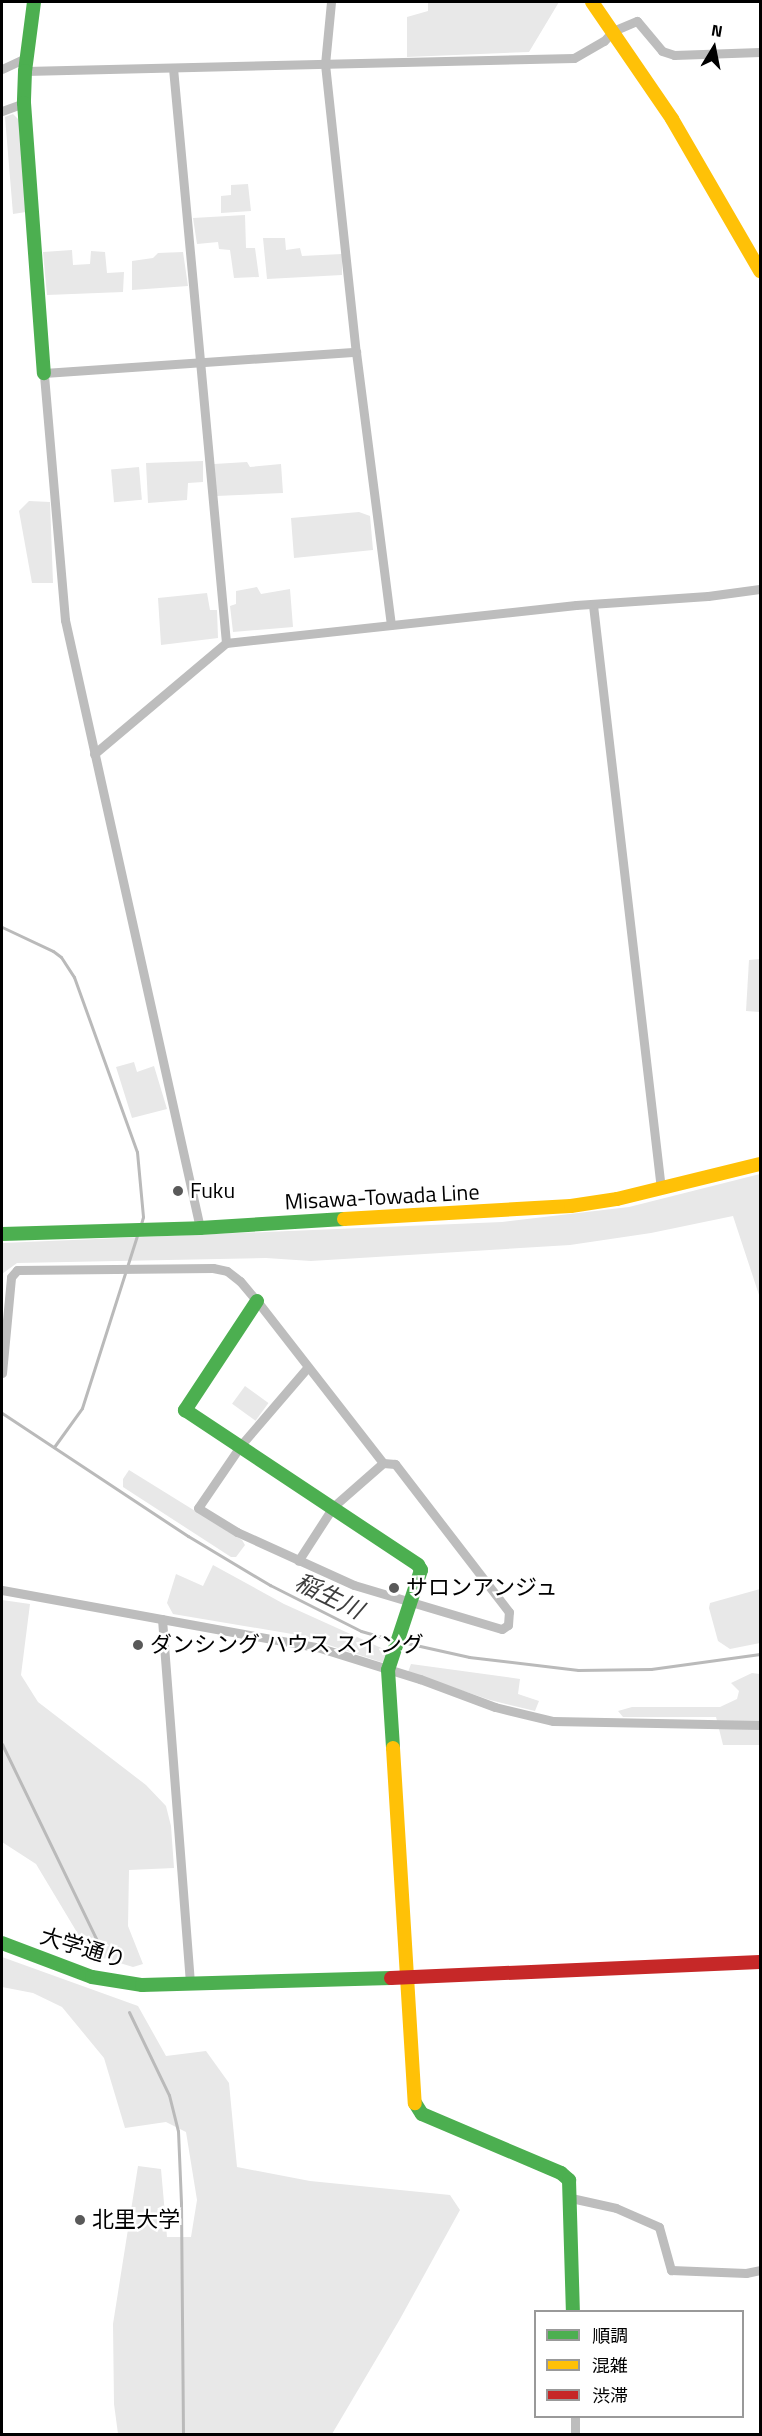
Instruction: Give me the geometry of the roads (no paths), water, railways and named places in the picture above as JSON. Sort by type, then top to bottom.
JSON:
[{"type":"main road","points":[[34,2],[24,103],[44,373]]},
{"type":"main road","points":[[592,2],[678,129],[760,271]]},
{"type":"main road","name":"Misawa-Towada Line","points":[[2,1234],[200,1228],[537,1209],[617,1199],[760,1164]]},
{"type":"main road","points":[[257,1301],[185,1410],[241,1445],[418,1565],[421,1570],[408,1603],[388,1670],[417,2109],[422,2114],[561,2173],[569,2180],[573,2310]]},
{"type":"main road","name":"大学通り","points":[[2,1943],[92,1977],[128,1984],[190,1985],[760,1962]]},
{"type":"street","points":[[331,2],[325,64],[356,352],[391,625]]},
{"type":"street","points":[[2,69],[26,65],[173,68],[574,58],[604,41],[614,32],[637,21],[662,51],[674,55],[760,52]]},
{"type":"street","points":[[173,68],[226,643]]},
{"type":"street","points":[[2,111],[24,103]]},
{"type":"street","points":[[200,1228],[65,620],[44,373],[356,352]]},
{"type":"street","points":[[94,754],[226,643],[576,605],[593,606],[760,589]]},
{"type":"street","points":[[593,606],[661,1189]]},
{"type":"street","points":[[2,1373],[11,1277],[17,1270],[213,1268],[227,1271],[240,1281],[257,1301],[383,1463],[395,1464],[509,1612],[508,1625],[502,1629],[408,1603],[354,1585],[237,1532],[198,1508],[241,1445],[307,1368]]},
{"type":"street","points":[[298,1561],[333,1508],[383,1463]]},
{"type":"street","points":[[2,1590],[317,1647],[495,1707],[553,1720],[760,1725]]},
{"type":"street","points":[[162,1619],[190,1985]]},
{"type":"street","points":[[571,2198],[616,2208],[659,2227],[671,2270],[746,2273],[760,2270]]},
{"type":"street","points":[[575,2418],[575,2434]]},
{"type":"waterway","points":[[2,927],[53,951],[61,957],[74,977],[137,1152],[143,1217],[141,1224]]},
{"type":"waterway","points":[[54,1447],[82,1408],[137,1236]]},
{"type":"waterway","name":"稲生川","points":[[2,1413],[188,1536],[270,1585],[361,1631],[393,1640]]},
{"type":"waterway","name":"稲生川","points":[[402,1642],[469,1657],[578,1670],[651,1669],[760,1654]]},
{"type":"waterway","points":[[2,1744],[103,1953]]},
{"type":"waterway","points":[[129,2012],[169,2095],[178,2131],[183,2434]]},
{"type":"place","name":"Fuku","points":[[178,1191]]},
{"type":"place","name":"サロンアンジュ","points":[[394,1588]]},
{"type":"place","name":"ダンシング ハウス スイング","points":[[138,1645]]},
{"type":"place","name":"北里大学","points":[[80,2220]]}]
